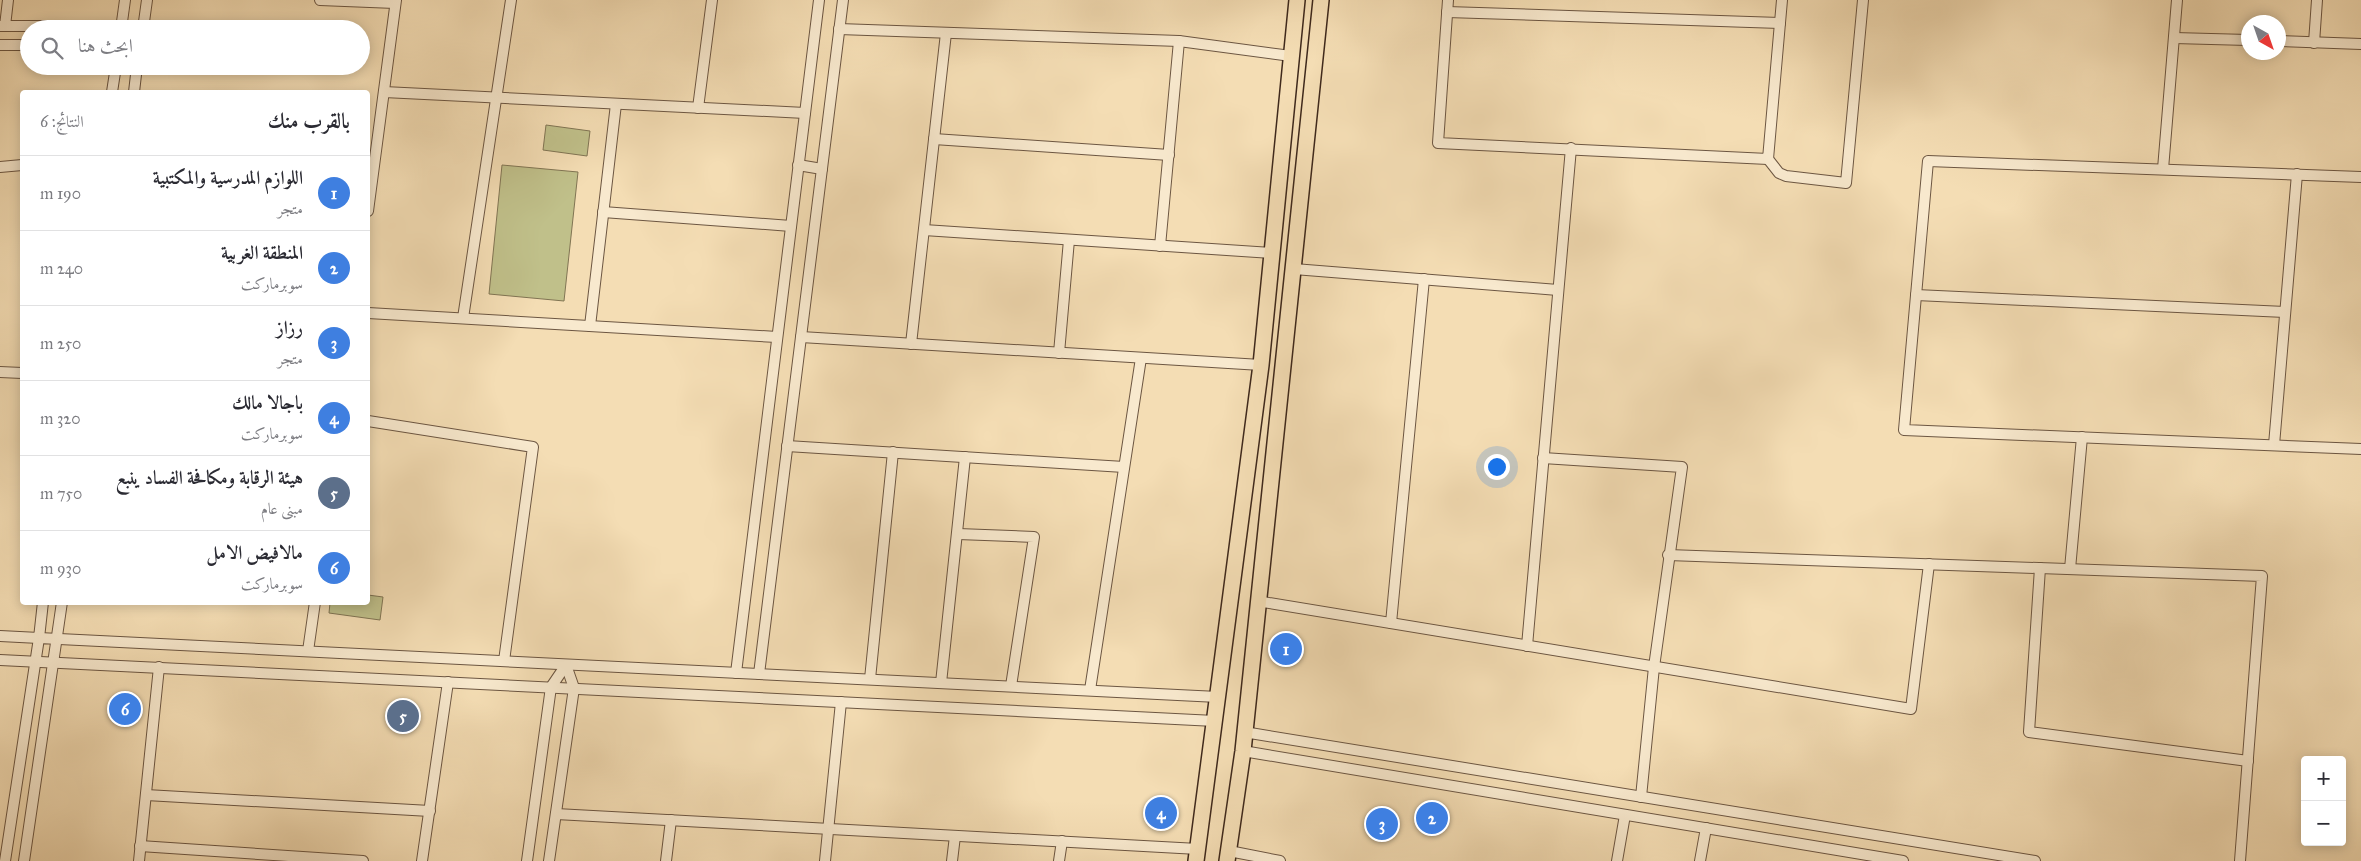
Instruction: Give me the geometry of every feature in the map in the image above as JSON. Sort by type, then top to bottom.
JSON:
[{"type":"main road","points":[[1197,855],[1261,365],[1297,0]]},
{"type":"main road","points":[[1228,856],[1243,751],[1257,601],[1294,269],[1321,0]]},
{"type":"street","points":[[8,0],[3,26],[20,26]]},
{"type":"street","points":[[124,20],[125,0]]},
{"type":"street","points":[[144,20],[147,0]]},
{"type":"street","points":[[320,0],[396,1],[370,196]]},
{"type":"street","points":[[463,318],[510,0]]},
{"type":"street","points":[[698,108],[712,0]]},
{"type":"street","points":[[736,673],[819,0]]},
{"type":"street","points":[[759,674],[843,0]]},
{"type":"street","points":[[1448,0],[1438,143],[1768,159]]},
{"type":"street","points":[[1782,0],[1768,159],[1779,173],[1786,176],[1846,184],[1863,0]]},
{"type":"street","points":[[2163,169],[2177,0]]},
{"type":"street","points":[[2314,42],[2317,0]]},
{"type":"street","points":[[1447,12],[1780,24]]},
{"type":"street","points":[[839,29],[1179,41],[1291,56]]},
{"type":"street","points":[[911,344],[946,33]]},
{"type":"street","points":[[2174,38],[2241,40]]},
{"type":"street","points":[[1160,246],[1179,41]]},
{"type":"street","points":[[2286,41],[2361,44]]},
{"type":"street","points":[[0,45],[20,45]]},
{"type":"street","points":[[112,90],[115,75]]},
{"type":"street","points":[[134,90],[137,75]]},
{"type":"street","points":[[384,92],[805,113]]},
{"type":"street","points":[[590,326],[616,104]]},
{"type":"street","points":[[934,140],[1169,155]]},
{"type":"street","points":[[1527,646],[1571,148]]},
{"type":"street","points":[[2361,177],[1928,161],[1904,430],[2361,449]]},
{"type":"street","points":[[0,168],[20,165]]},
{"type":"street","points":[[798,166],[822,169]]},
{"type":"street","points":[[2274,445],[2297,174]]},
{"type":"street","points":[[603,212],[791,226]]},
{"type":"street","points":[[924,230],[1272,253]]},
{"type":"street","points":[[1059,353],[1069,240]]},
{"type":"street","points":[[1294,269],[1558,290]]},
{"type":"street","points":[[1391,623],[1424,280]]},
{"type":"street","points":[[1916,295],[2285,312]]},
{"type":"street","points":[[370,313],[777,337]]},
{"type":"street","points":[[801,337],[1261,365]]},
{"type":"street","points":[[1090,690],[1141,358]]},
{"type":"street","points":[[0,372],[20,372]]},
{"type":"street","points":[[370,421],[533,447],[504,662]]},
{"type":"street","points":[[2070,569],[2082,437]]},
{"type":"street","points":[[787,446],[1124,467]]},
{"type":"street","points":[[870,679],[893,452]]},
{"type":"street","points":[[941,683],[965,457]]},
{"type":"street","points":[[1544,458],[1682,467],[1668,555],[1654,667],[1641,797]]},
{"type":"street","points":[[958,534],[1034,537],[1010,686]]},
{"type":"street","points":[[1668,555],[2262,576],[2240,861]]},
{"type":"street","points":[[1257,601],[1912,708],[1928,564]]},
{"type":"street","points":[[2040,568],[2029,732],[2248,761]]},
{"type":"street","points":[[4,861],[43,605]]},
{"type":"street","points":[[24,861],[62,605]]},
{"type":"street","points":[[308,652],[315,605]]},
{"type":"street","points":[[0,636],[1218,697]]},
{"type":"street","points":[[0,660],[1215,721]]},
{"type":"street","points":[[527,861],[551,687],[566,664]]},
{"type":"street","points":[[549,861],[574,688],[566,664]]},
{"type":"street","points":[[139,861],[159,667]]},
{"type":"street","points":[[422,861],[448,682]]},
{"type":"street","points":[[825,861],[841,702]]},
{"type":"street","points":[[1244,732],[2035,861]]},
{"type":"street","points":[[1243,751],[1903,861]]},
{"type":"street","points":[[146,795],[430,811]]},
{"type":"street","points":[[556,814],[1062,841],[1197,855]]},
{"type":"street","points":[[1616,861],[1625,815]]},
{"type":"street","points":[[666,861],[671,820]]},
{"type":"street","points":[[1700,861],[1706,828]]},
{"type":"street","points":[[952,861],[955,836]]},
{"type":"street","points":[[1059,861],[1062,841]]},
{"type":"street","points":[[140,846],[363,861]]},
{"type":"street","points":[[1228,856],[1280,861]]},
{"type":"green space","points":[[546,125],[590,131],[587,156],[543,150]]},
{"type":"green space","points":[[502,165],[578,172],[564,301],[489,294]]},
{"type":"green space","points":[[370,595],[383,597],[380,620],[329,613],[330,605],[370,605]]},
{"type":"place","name":"اللوازم المدرسية والمكتبية","points":[[1286,649]]},
{"type":"place","name":"مالافيض الامل","points":[[125,709]]},
{"type":"place","name":"هيئة الرقابة ومكافحة الفساد ينبع","points":[[403,716]]},
{"type":"place","name":"باجالا مالك","points":[[1161,813]]},
{"type":"place","name":"المنطقة الغربية","points":[[1432,818]]},
{"type":"place","name":"رزاز","points":[[1382,824]]}]
